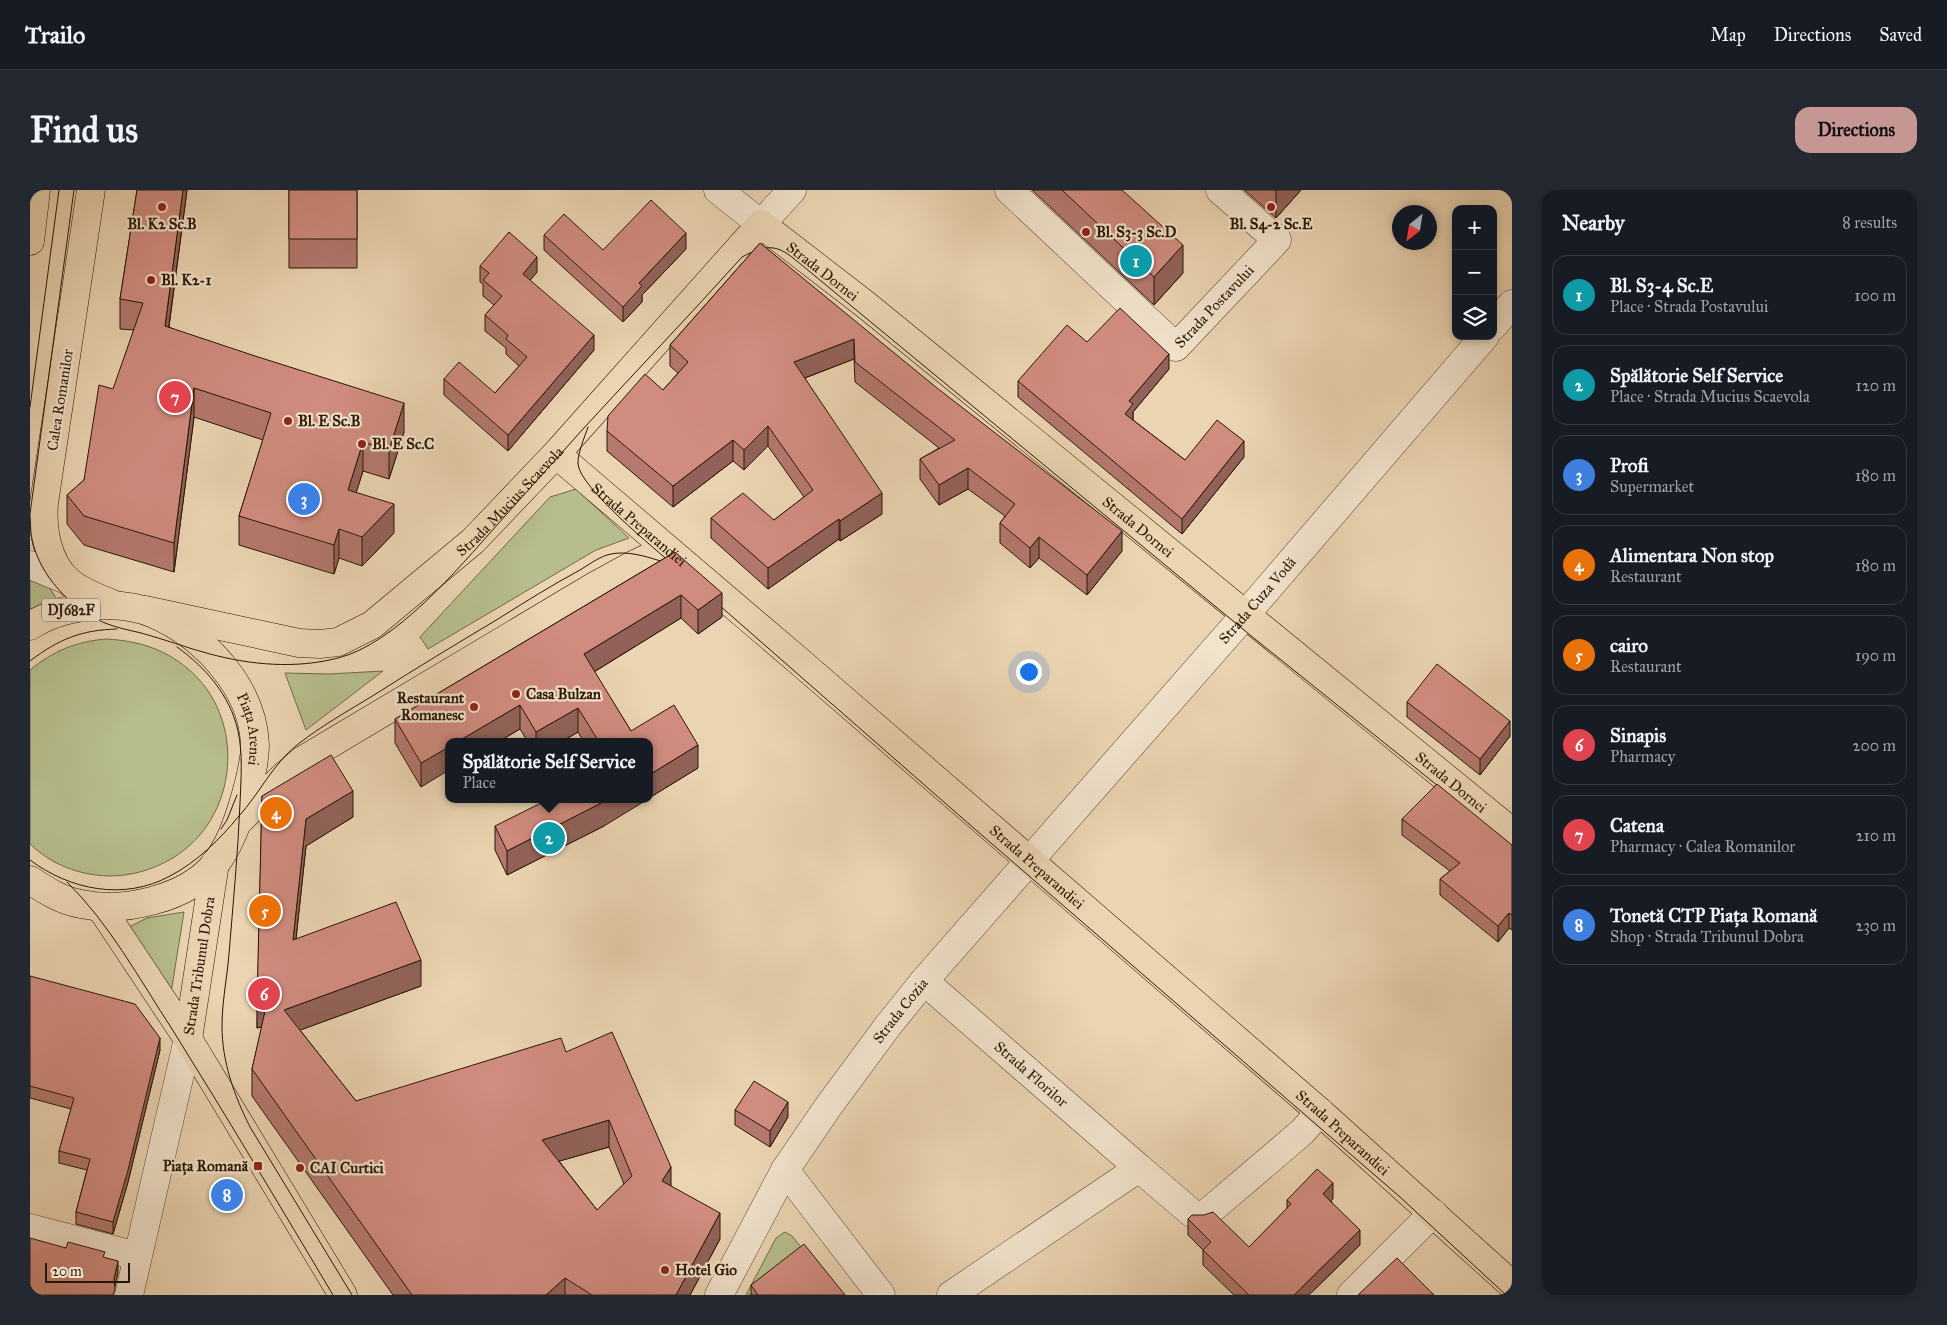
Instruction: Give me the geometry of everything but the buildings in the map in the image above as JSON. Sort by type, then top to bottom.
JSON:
[{"type":"main road","points":[[30,242],[36,190]]},
{"type":"main road","name":"Calea Romanilor","points":[[91,190],[44,510],[44,528],[48,549],[58,568],[68,580],[82,590],[116,605]]},
{"type":"main road","name":"Strada Mucius Scaevola","points":[[146,610],[282,641],[320,644],[338,642],[377,622],[473,541],[556,454],[762,224]]},
{"type":"main road","name":"Strada Dornei","points":[[762,224],[866,305],[1512,832]]},
{"type":"main road","name":"Strada Preparandiei","points":[[556,454],[800,662],[1320,1112],[1512,1285]]},
{"type":"main road","name":"DJ682F","points":[[238,822],[283,777],[303,760],[593,587],[666,549]]},
{"type":"main road","name":"Piața Arenei","points":[[30,626],[58,612],[116,605],[146,610],[169,620],[205,647],[228,674],[243,701],[251,722],[254,745],[252,772],[238,822],[215,864],[191,884],[148,902],[123,907],[101,908],[66,900],[30,880]]},
{"type":"main road","name":"Strada Tribunul Dobra","points":[[215,864],[188,1039],[343,1295]]},
{"type":"main road","points":[[101,908],[188,1039]]},
{"type":"street","points":[[718,190],[762,224]]},
{"type":"street","name":"Strada Mucius Scaevola","points":[[762,224],[792,190]]},
{"type":"street","name":"Strada Postavului","points":[[1009,190],[1176,347],[1277,240],[1220,190]]},
{"type":"street","points":[[1497,321],[1512,304]]},
{"type":"street","name":"Strada Cuza Vodă","points":[[1029,862],[1245,615],[1481,340]]},
{"type":"street","points":[[30,565],[68,580]]},
{"type":"street","name":"Strada Cozia","points":[[719,1295],[785,1170],[840,1091],[924,981],[1029,862]]},
{"type":"street","name":"Strada Florilor","points":[[924,981],[1192,1214],[1199,1216],[1207,1213],[1244,1184],[1302,1132],[1320,1112]]},
{"type":"street","points":[[129,1295],[188,1039]]},
{"type":"street","points":[[950,1295],[1139,1168]]},
{"type":"street","points":[[785,1170],[881,1295]]},
{"type":"street","points":[[1351,1295],[1433,1213]]},
{"type":"street","points":[[30,1228],[137,1256]]},
{"type":"green space","points":[[576,489],[629,538],[596,550],[428,649],[420,637],[550,497]]},
{"type":"green space","points":[[30,573],[45,581],[58,601],[30,614]]},
{"type":"green space","points":[[107,639],[149,647],[169,655],[187,668],[207,689],[220,713],[227,740],[227,768],[222,795],[211,820],[194,842],[171,859],[156,866],[141,872],[117,876],[87,874],[66,868],[47,858],[30,844],[30,670],[48,657],[66,648],[86,642]]},
{"type":"green space","points":[[383,671],[306,730],[285,673],[329,674]]},
{"type":"green space","points":[[184,912],[170,999],[125,929],[147,918]]},
{"type":"green space","points":[[785,1232],[792,1236],[840,1295],[746,1295],[776,1238]]},
{"type":"tram line","points":[[30,407],[59,190]]},
{"type":"tram line","points":[[30,514],[74,190]]},
{"type":"tram line","points":[[30,515],[31,536],[36,552],[49,578],[69,600],[92,617],[118,628],[150,635],[201,652],[241,661],[306,664],[338,658],[360,650],[381,637],[403,621],[445,583],[583,429],[742,257],[763,249],[778,249],[800,263],[1250,635],[1448,794]]},
{"type":"tram line","points":[[588,427],[578,460],[582,475],[591,488],[620,518],[676,567]]},
{"type":"tram line","points":[[30,860],[62,879],[98,889],[134,888],[152,884],[170,876],[199,857],[224,833],[288,753],[306,738],[335,719],[604,556],[623,553],[647,557],[670,564]]},
{"type":"tram line","points":[[711,598],[1400,1197],[1506,1295]]},
{"type":"tram line","points":[[30,661],[61,641],[71,637],[92,631],[117,629]]},
{"type":"tram line","points":[[177,647],[206,673],[223,694],[234,718],[240,740],[241,776],[238,841],[222,1017],[224,1052],[230,1078],[250,1127],[352,1295]]},
{"type":"tram line","points":[[221,829],[227,820],[237,795]]},
{"type":"tram line","points":[[67,882],[97,915],[136,972],[213,1095],[333,1295]]},
{"type":"place","name":"Bl. K2 Sc.B","points":[[162,207]]},
{"type":"place","name":"Bl. S4-2 Sc.E","points":[[1271,207]]},
{"type":"place","name":"Bl. S3-3 Sc.D","points":[[1086,232]]},
{"type":"place","name":"Bl. S3-4 Sc.E","points":[[1136,261]]},
{"type":"place","name":"Bl. K2-1","points":[[151,280]]},
{"type":"place","name":"Catena","points":[[175,397]]},
{"type":"place","name":"Bl. E Sc.B","points":[[288,421]]},
{"type":"place","name":"Bl. E Sc.C","points":[[362,444]]},
{"type":"place","name":"Profi","points":[[304,499]]},
{"type":"place","name":"Casa Bulzan","points":[[516,694]]},
{"type":"place","name":"Restaurant Romanesc","points":[[474,707]]},
{"type":"place","name":"Alimentara Non stop","points":[[276,813]]},
{"type":"place","name":"Spălătorie Self Service","points":[[549,838]]},
{"type":"place","name":"cairo","points":[[265,911]]},
{"type":"place","name":"Sinapis","points":[[264,994]]},
{"type":"place","name":"Piața Romană","points":[[258,1166]]},
{"type":"place","name":"CAI Curtici","points":[[300,1168]]},
{"type":"place","name":"Tonetă CTP Piața Romană","points":[[227,1195]]},
{"type":"place","name":"Hotel Gio","points":[[665,1270]]}]
